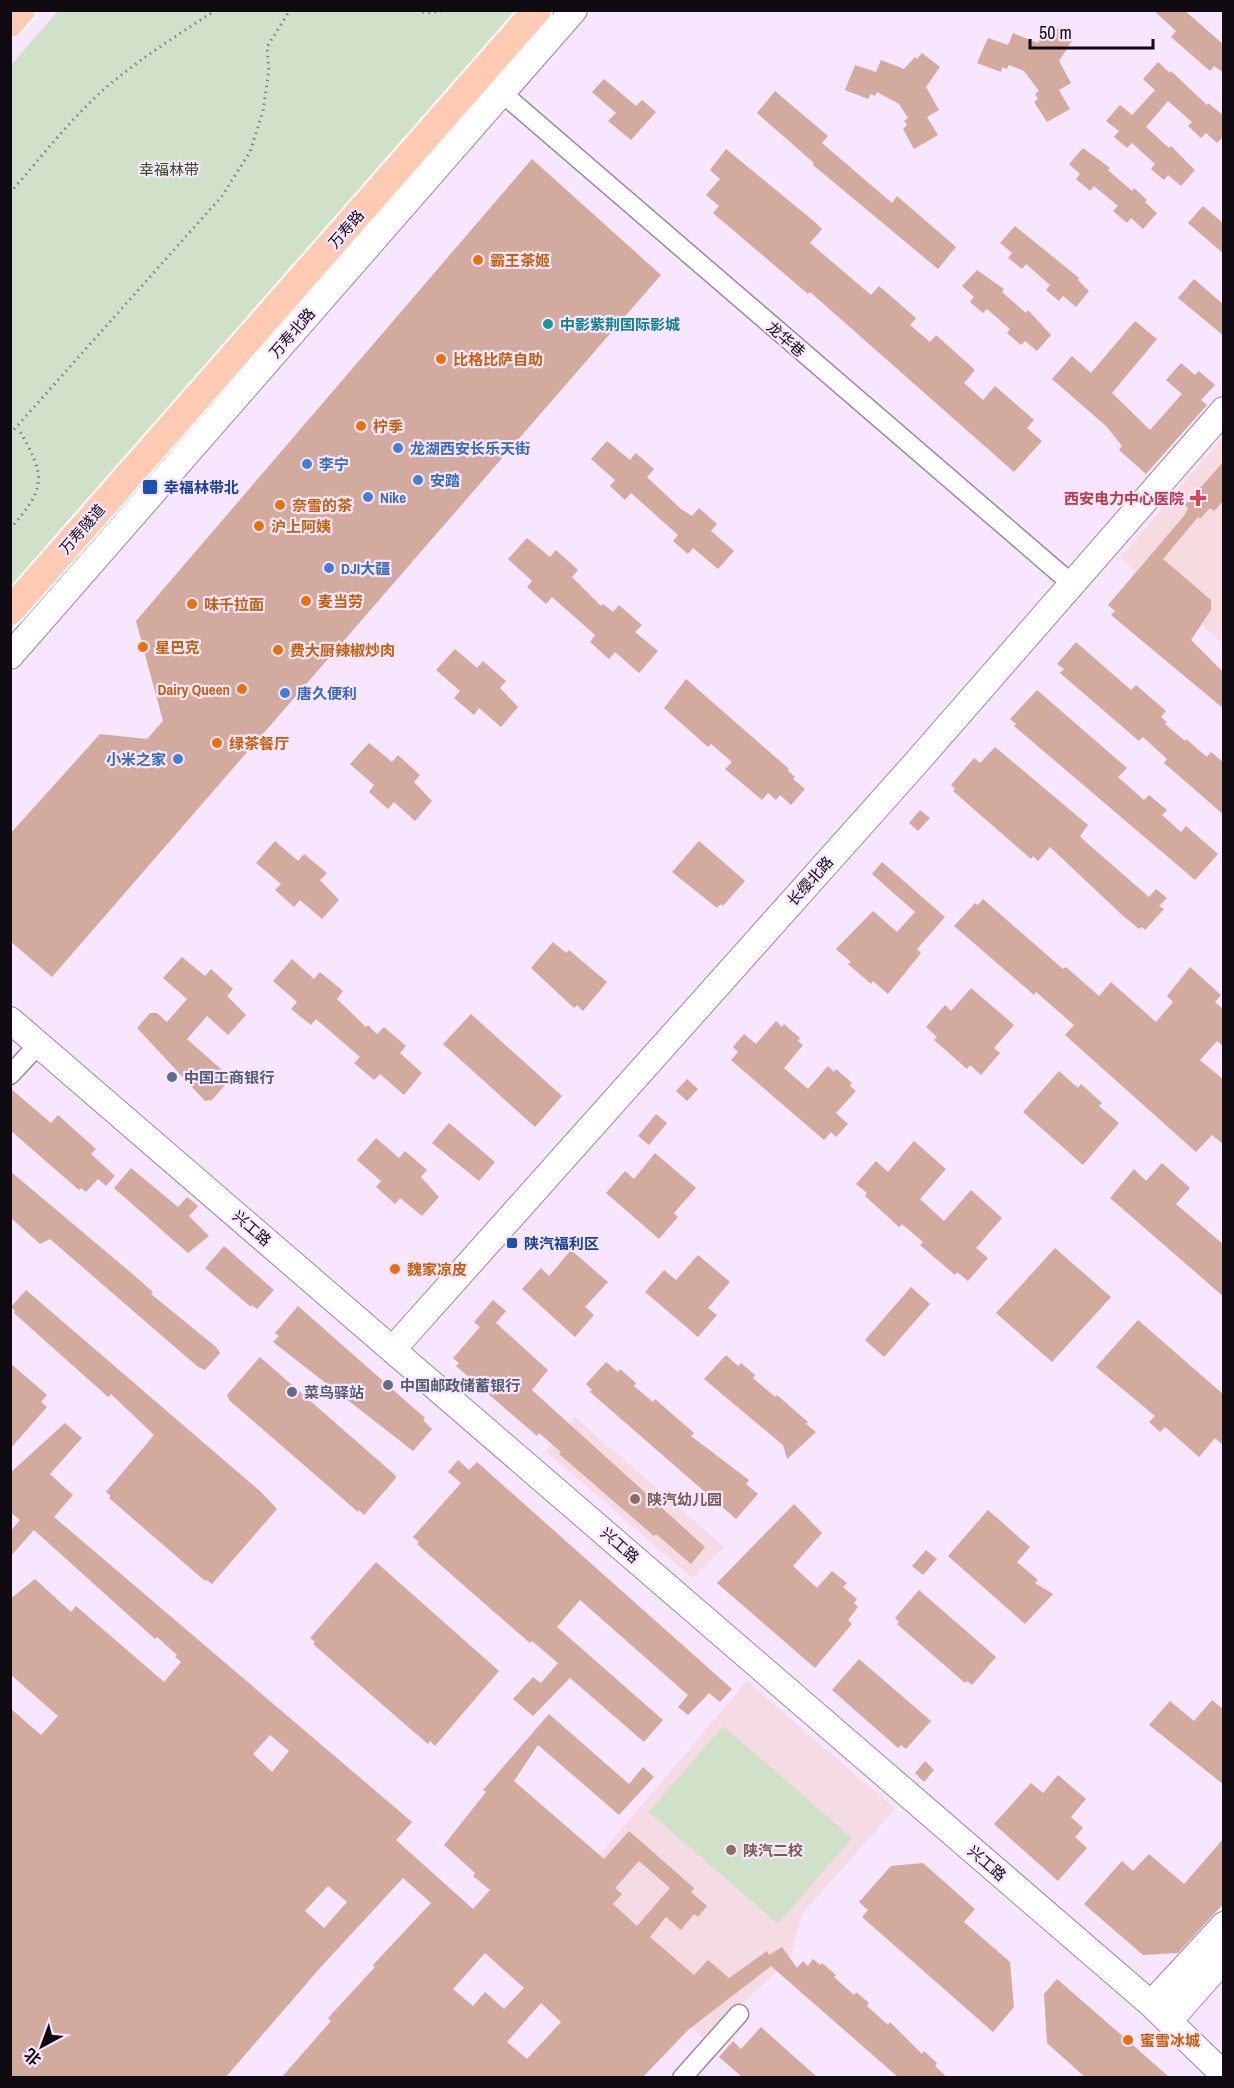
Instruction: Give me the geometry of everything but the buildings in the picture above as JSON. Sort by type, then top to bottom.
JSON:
[{"type":"main road","points":[[10,23],[21,10]]},
{"type":"main road","name":"万寿路","points":[[154,448],[537,10]]},
{"type":"main road","name":"万寿隧道","points":[[10,611],[154,448]]},
{"type":"street","name":"万寿北路","points":[[10,656],[574,10]]},
{"type":"street","name":"龙华巷","points":[[502,93],[1072,584]]},
{"type":"street","points":[[383,229],[421,144]]},
{"type":"street","name":"长缨北路","points":[[393,1349],[1224,410]]},
{"type":"street","name":"兴工路","points":[[10,1020],[1160,2012],[1224,2075]]},
{"type":"street","points":[[10,1075],[38,1045]]},
{"type":"street","points":[[1160,2012],[1224,1924]]},
{"type":"street","points":[[1160,2012],[1224,1959]]},
{"type":"street","points":[[682,2078],[739,2014]]},
{"type":"path","points":[[10,193],[65,130],[110,85],[175,36],[216,10]]},
{"type":"path","points":[[10,434],[222,196],[250,152],[263,111],[269,70],[267,47],[290,10]]},
{"type":"path","points":[[417,10],[427,13],[447,10]]},
{"type":"path","points":[[10,529],[32,504],[40,483],[30,449],[17,428]]},
{"type":"shaded area","name":"西安电力中心医院","points":[[1223,437],[1223,643],[1120,558]]},
{"type":"shaded area","name":"陕汽幼儿园","points":[[575,1417],[724,1547],[692,1578],[546,1451]]},
{"type":"shaded area","name":"陕汽二校","points":[[747,1681],[895,1809],[802,1914],[790,1959],[704,2039],[677,2013],[569,1891]]},
{"type":"green space","name":"幸福林带","points":[[58,11],[519,11],[11,591],[11,65]]},
{"type":"green space","points":[[723,1726],[852,1838],[778,1924],[649,1812]]},
{"type":"place","name":"霸王茶姬","points":[[478,260]]},
{"type":"place","name":"中影紫荆国际影城","points":[[548,324]]},
{"type":"place","name":"比格比萨自助","points":[[441,359]]},
{"type":"place","name":"柠季","points":[[361,426]]},
{"type":"place","name":"龙湖西安长乐天街","points":[[398,448]]},
{"type":"place","name":"李宁","points":[[307,464]]},
{"type":"place","name":"安踏","points":[[418,480]]},
{"type":"place","name":"幸福林带北","points":[[150,487]]},
{"type":"place","name":"Nike","points":[[368,497]]},
{"type":"place","name":"西安电力中心医院","points":[[1198,498]]},
{"type":"place","name":"奈雪的茶","points":[[280,505]]},
{"type":"place","name":"沪上阿姨","points":[[259,526]]},
{"type":"place","name":"DJI大疆","points":[[329,568]]},
{"type":"place","name":"麦当劳","points":[[306,601]]},
{"type":"place","name":"味千拉面","points":[[192,604]]},
{"type":"place","name":"星巴克","points":[[143,647]]},
{"type":"place","name":"费大厨辣椒炒肉","points":[[278,650]]},
{"type":"place","name":"Dairy Queen","points":[[242,689]]},
{"type":"place","name":"唐久便利","points":[[285,693]]},
{"type":"place","name":"绿茶餐厅","points":[[217,743]]},
{"type":"place","name":"小米之家","points":[[178,759]]},
{"type":"place","name":"中国工商银行","points":[[172,1077]]},
{"type":"place","name":"陕汽福利区","points":[[512,1243]]},
{"type":"place","name":"魏家凉皮","points":[[395,1269]]},
{"type":"place","name":"中国邮政储蓄银行","points":[[388,1385]]},
{"type":"place","name":"菜鸟驿站","points":[[292,1392]]},
{"type":"place","name":"陕汽幼儿园","points":[[635,1499]]},
{"type":"place","name":"陕汽二校","points":[[731,1850]]},
{"type":"place","name":"蜜雪冰城","points":[[1128,2040]]}]
